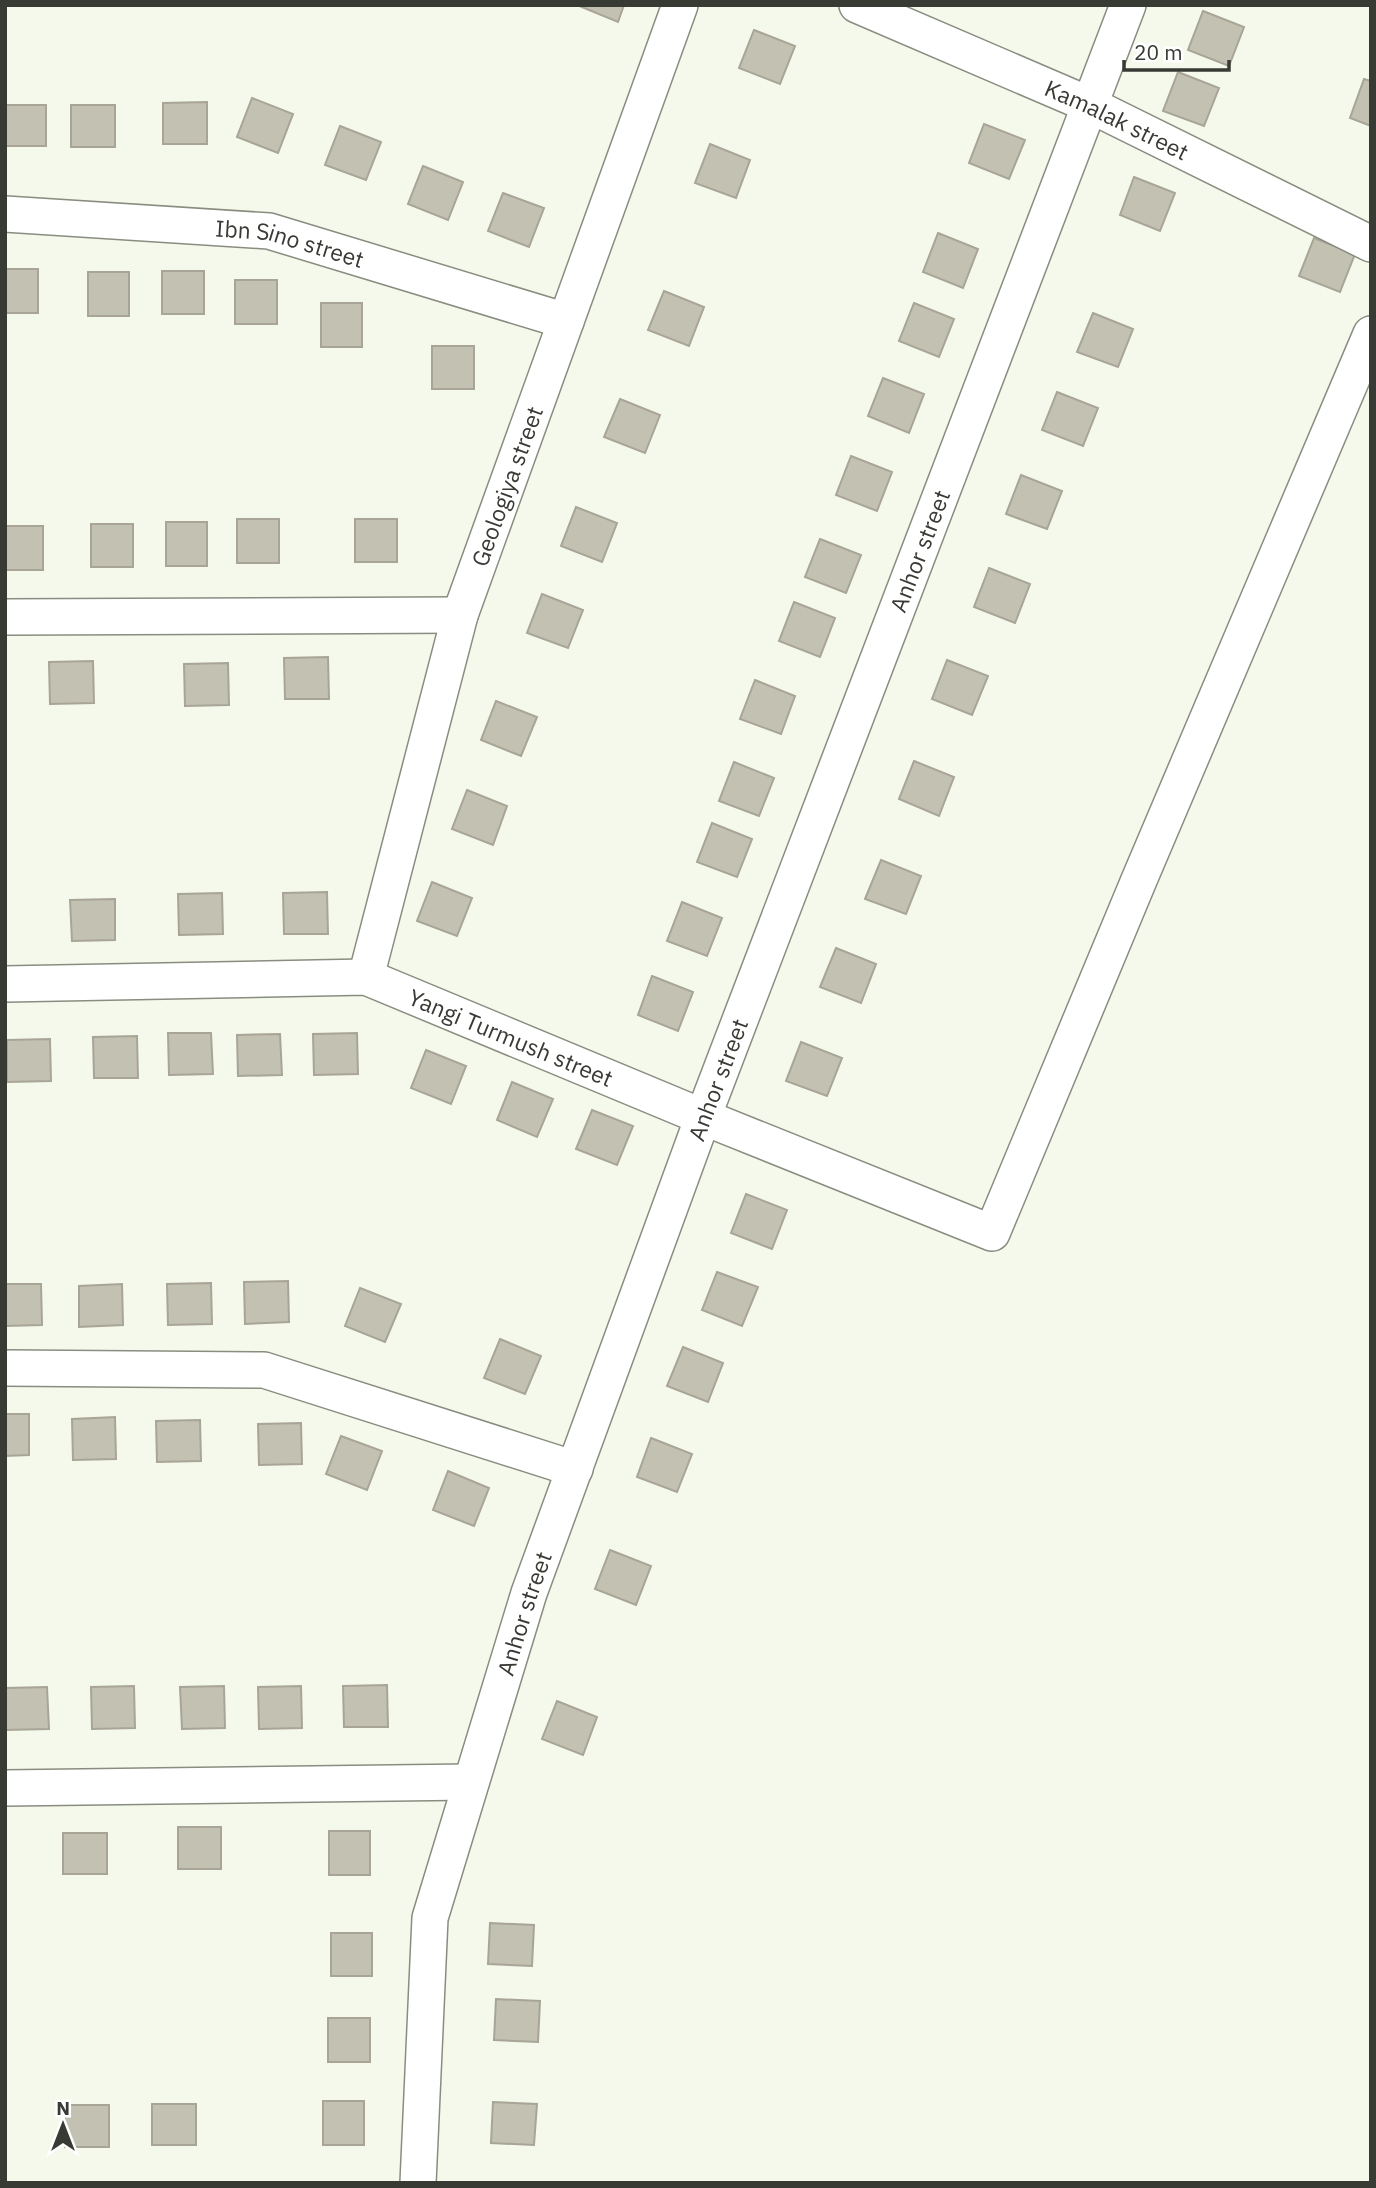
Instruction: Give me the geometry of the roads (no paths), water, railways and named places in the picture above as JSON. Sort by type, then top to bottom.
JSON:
[{"type":"street","name":"Geologiya street","points":[[366,977],[460,615],[680,5]]},
{"type":"street","name":"Kamalak street","points":[[857,5],[1090,105],[1371,244]]},
{"type":"street","name":"Anhor street","points":[[418,2183],[430,1917],[529,1593],[703,1117],[1128,5]]},
{"type":"street","name":"Ibn Sino street","points":[[5,215],[269,231],[565,321]]},
{"type":"street","name":"Yangi Turmush street","points":[[5,984],[366,977],[992,1233],[1371,334]]},
{"type":"street","points":[[5,617],[460,615]]},
{"type":"street","points":[[5,1368],[264,1370],[575,1469]]},
{"type":"street","points":[[5,1788],[471,1782]]}]
